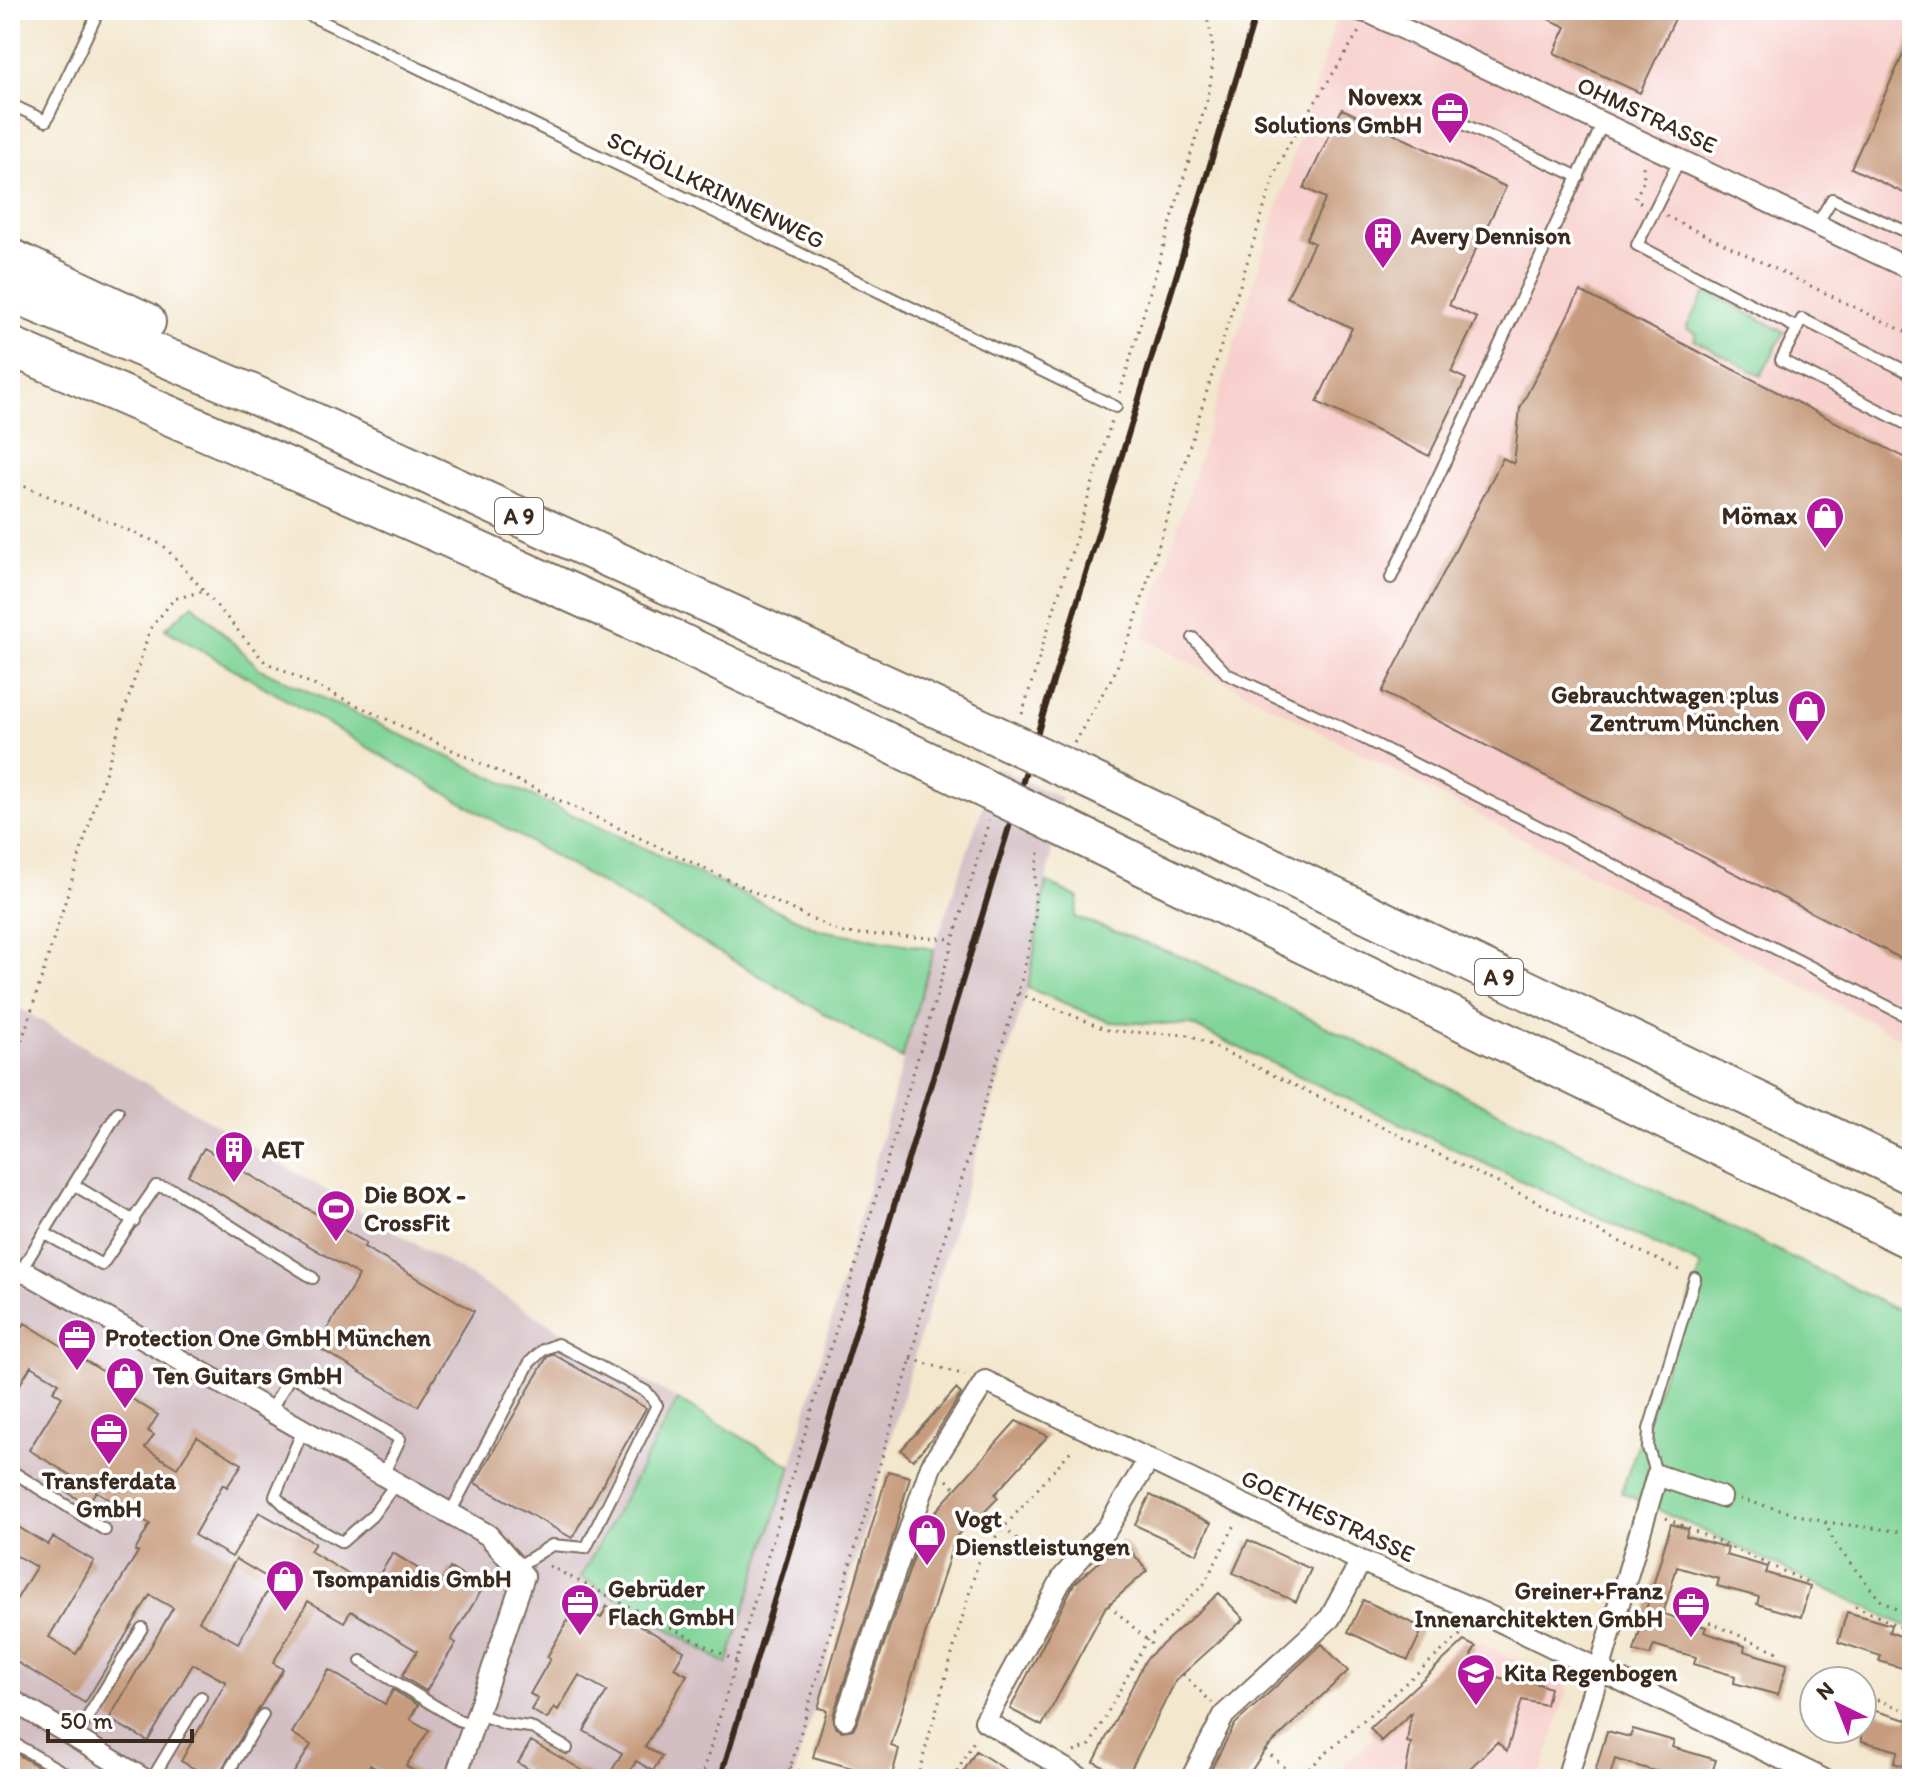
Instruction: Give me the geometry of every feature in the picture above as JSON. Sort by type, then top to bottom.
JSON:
[{"type":"highway","points":[[10,258],[158,328],[172,359]]},
{"type":"highway","name":"A 9","points":[[10,292],[172,359],[1080,761],[1912,1175]]},
{"type":"highway","name":"A 9","points":[[10,346],[660,633],[1054,836],[1912,1240]]},
{"type":"highway","points":[[10,355],[64,370]]},
{"type":"street","name":"OHMSTRASSE","points":[[1364,12],[1912,270]]},
{"type":"street","points":[[15,1271],[29,1274],[450,1513],[488,1535],[525,1563],[524,1576],[455,1779]]},
{"type":"street","points":[[845,1719],[931,1466],[985,1381]]},
{"type":"street","name":"GOETHESTRASSE","points":[[985,1381],[1244,1507],[1485,1614],[1823,1779]]},
{"type":"street","points":[[1073,1774],[985,1721],[1063,1577],[1108,1527],[1149,1459]]},
{"type":"street","points":[[1567,1779],[1657,1475],[1721,1497]]},
{"type":"street","points":[[1191,1779],[1224,1715],[1330,1618],[1361,1561]]},
{"type":"street","points":[[10,1699],[144,1779]]},
{"type":"lane","points":[[10,104],[46,121],[99,10]]},
{"type":"lane","name":"SCHÖLLKRINNENWEG","points":[[299,10],[1116,407]]},
{"type":"lane","points":[[1452,119],[1579,177]]},
{"type":"lane","points":[[1391,578],[1603,123]]},
{"type":"lane","points":[[1680,159],[1637,245],[1797,328]]},
{"type":"lane","points":[[1817,224],[1832,199],[1912,234]]},
{"type":"lane","points":[[1912,374],[1802,319],[1781,360],[1912,427]]},
{"type":"lane","points":[[1193,638],[1227,674],[1335,724],[1528,821],[1912,1019]]},
{"type":"lane","points":[[15,1271],[44,1233],[118,1112]]},
{"type":"lane","points":[[74,1185],[134,1221]]},
{"type":"lane","points":[[44,1233],[102,1265],[156,1186],[174,1190],[313,1278]]},
{"type":"lane","points":[[1657,1475],[1648,1448],[1649,1429],[1695,1278]]},
{"type":"lane","points":[[450,1513],[530,1362],[543,1350],[557,1344],[647,1392],[657,1405],[586,1548],[552,1545],[525,1563]]},
{"type":"lane","points":[[270,1411],[291,1375],[400,1439],[390,1479],[372,1516],[342,1542],[297,1517],[275,1496],[303,1430]]},
{"type":"lane","points":[[10,1470],[105,1530]]},
{"type":"lane","points":[[75,1738],[142,1628]]},
{"type":"lane","points":[[361,1661],[458,1720],[530,1727],[567,1748]]},
{"type":"lane","points":[[152,1779],[201,1697]]},
{"type":"lane","points":[[224,1779],[263,1715]]},
{"type":"lane","points":[[10,1741],[75,1779]]},
{"type":"path","points":[[1006,730],[1116,407],[1207,100],[1213,73],[1214,41],[1205,10]]},
{"type":"path","points":[[1080,761],[1132,631],[1281,159],[1364,12]]},
{"type":"path","points":[[1640,141],[1644,180],[1635,199],[1912,335]]},
{"type":"path","points":[[10,480],[163,545],[265,662],[842,933],[953,939]]},
{"type":"path","points":[[10,1079],[150,629],[174,599],[204,591]]},
{"type":"path","points":[[701,1779],[953,939],[984,801]]},
{"type":"path","points":[[787,1779],[1018,993],[1032,941],[1035,874],[1054,836]]},
{"type":"path","points":[[1018,993],[1110,1031],[1190,1035],[1695,1278]]},
{"type":"path","points":[[911,1359],[985,1381]]},
{"type":"path","points":[[917,1779],[980,1555],[1087,1431]]},
{"type":"path","points":[[1721,1497],[1725,1495],[1825,1522],[1912,1533]]},
{"type":"path","points":[[1073,1774],[1074,1752],[1090,1745],[1147,1640],[1204,1584],[1244,1507]]},
{"type":"path","points":[[1648,1510],[1807,1582]]},
{"type":"path","points":[[984,1513],[1032,1550],[1072,1569]]},
{"type":"path","points":[[1825,1522],[1835,1544],[1880,1600],[1912,1618]]},
{"type":"path","points":[[525,1563],[738,1662]]},
{"type":"path","points":[[1625,1586],[1778,1652]]},
{"type":"path","points":[[1109,1605],[1157,1649]]},
{"type":"path","points":[[1855,1606],[1912,1632]]},
{"type":"path","points":[[1265,1750],[1298,1779],[1485,1614]]},
{"type":"path","points":[[1183,1674],[1224,1715]]},
{"type":"path","points":[[1878,1700],[1912,1713]]},
{"type":"path","points":[[953,1779],[985,1721]]},
{"type":"path","points":[[790,1767],[819,1779]]},
{"type":"shaded area","points":[[1339,10],[1912,10],[1912,1044],[1143,638]]},
{"type":"shaded area","points":[[996,767],[1061,798],[1028,988],[919,1340],[793,1779],[10,1779],[10,1043],[21,1009],[678,1400],[581,1577],[727,1664],[791,1466],[934,949]]},
{"type":"shaded area","name":"Kita Regenbogen","points":[[1466,1636],[1569,1687],[1539,1779],[1349,1779],[1338,1770],[1374,1738],[1367,1728]]},
{"type":"green space","points":[[1706,291],[1784,332],[1761,376],[1694,340],[1697,334],[1686,328]]},
{"type":"green space","points":[[193,604],[260,669],[820,930],[934,949],[902,1059],[165,629]]},
{"type":"green space","points":[[1046,882],[1079,898],[1075,917],[1196,962],[1912,1317],[1912,1629],[1621,1492],[1702,1266],[1191,1025],[1109,1022],[1028,988]]},
{"type":"green space","points":[[678,1400],[791,1466],[727,1664],[581,1577]]},
{"type":"building","points":[[1529,10],[1679,10],[1640,93],[1554,53],[1566,27]]},
{"type":"building","points":[[1912,35],[1912,197],[1851,168]]},
{"type":"building","name":"Avery Dennison","points":[[1342,109],[1506,187],[1449,305],[1477,318],[1451,372],[1466,379],[1429,456],[1317,402],[1352,328],[1287,297],[1314,243],[1306,239],[1326,198],[1304,188]]},
{"type":"building","points":[[1580,291],[1912,461],[1912,964],[1382,692],[1503,458],[1514,464],[1520,408]]},
{"type":"building","points":[[204,1148],[474,1311],[418,1406],[317,1347],[359,1275],[188,1175]]},
{"type":"building","points":[[25,1323],[110,1376],[106,1383],[158,1415],[148,1431],[154,1435],[145,1448],[177,1468],[197,1437],[242,1464],[227,1487],[223,1484],[194,1535],[232,1557],[259,1512],[315,1543],[310,1551],[371,1588],[393,1553],[441,1583],[450,1568],[483,1588],[451,1640],[456,1643],[426,1691],[402,1676],[417,1651],[351,1611],[344,1622],[308,1601],[273,1663],[283,1669],[216,1779],[213,1779],[181,1761],[226,1682],[193,1664],[148,1741],[109,1719],[173,1608],[150,1595],[85,1703],[10,1658],[10,1610],[36,1567],[10,1552],[10,1522],[48,1545],[53,1537],[94,1561],[49,1637],[76,1654],[138,1552],[135,1551],[150,1524],[96,1491],[87,1505],[64,1490],[72,1476],[29,1450],[62,1397],[53,1391],[59,1383],[31,1366],[10,1401],[10,1337],[15,1340]],"holes":[[[236,1559],[273,1581],[238,1643],[199,1621]]]},
{"type":"building","points":[[553,1354],[646,1408],[572,1538],[475,1483],[547,1357]]},
{"type":"building","points":[[956,1389],[961,1394],[935,1435],[913,1460],[901,1450]]},
{"type":"building","points":[[1016,1421],[1048,1436],[995,1494],[998,1498],[955,1538],[891,1746],[899,1749],[891,1779],[813,1757],[827,1710],[818,1708],[888,1471],[910,1477],[890,1547],[833,1715],[835,1727],[842,1731],[853,1729],[857,1723],[926,1522]]},
{"type":"building","points":[[1150,1495],[1211,1523],[1197,1554],[1135,1525]]},
{"type":"building","points":[[1671,1524],[1688,1529],[1686,1536],[1728,1548],[1726,1555],[1768,1567],[1766,1573],[1810,1586],[1801,1617],[1757,1604],[1759,1597],[1717,1586],[1719,1579],[1677,1567],[1663,1614],[1706,1627],[1704,1632],[1745,1646],[1744,1651],[1787,1664],[1778,1695],[1734,1683],[1735,1676],[1694,1664],[1696,1657],[1654,1645],[1650,1655],[1634,1651]]},
{"type":"building","points":[[1248,1540],[1311,1569],[1296,1602],[1233,1573]]},
{"type":"building","points":[[1123,1541],[1147,1571],[1105,1608],[1042,1726],[1010,1709],[1074,1584]]},
{"type":"building","points":[[1219,1593],[1244,1619],[1176,1680],[1126,1779],[1094,1762],[1146,1659]]},
{"type":"building","points":[[1363,1600],[1423,1628],[1408,1660],[1348,1632]]},
{"type":"building","points":[[577,1604],[601,1618],[607,1606],[684,1651],[674,1668],[687,1675],[645,1747],[662,1756],[653,1771],[636,1761],[626,1779],[607,1779],[622,1753],[584,1731],[607,1691],[579,1675],[558,1710],[554,1707],[547,1719],[531,1710],[538,1698],[530,1694]]},
{"type":"building","points":[[1847,1612],[1891,1625],[1889,1632],[1912,1640],[1912,1671],[1879,1661],[1881,1656],[1838,1642]]},
{"type":"building","points":[[1464,1641],[1476,1647],[1471,1655],[1476,1672],[1505,1679],[1507,1673],[1550,1688],[1546,1705],[1522,1700],[1507,1751],[1497,1742],[1459,1779],[1456,1769],[1405,1777],[1411,1743],[1407,1742],[1411,1713],[1381,1741],[1370,1728]]},
{"type":"building","points":[[1322,1644],[1348,1671],[1265,1750],[1246,1779],[1206,1779],[1235,1724]]},
{"type":"building","points":[[329,1670],[385,1704],[393,1690],[418,1705],[410,1719],[429,1730],[406,1766],[428,1779],[393,1779],[370,1765],[362,1779],[290,1779],[311,1745],[292,1733]]},
{"type":"building","points":[[1878,1712],[1907,1720],[1912,1717],[1912,1759],[1909,1768],[1894,1763],[1898,1751],[1876,1745]]},
{"type":"building","points":[[1633,1729],[1674,1741],[1672,1747],[1716,1760],[1710,1779],[1663,1779],[1664,1774],[1615,1759],[1609,1779],[1593,1779],[1607,1731],[1630,1737]]},
{"type":"building","points":[[531,1741],[597,1779],[523,1779],[528,1769],[518,1763]]},
{"type":"building","points":[[10,1750],[59,1779],[10,1779]]},
{"type":"building","points":[[976,1751],[1021,1779],[959,1779]]},
{"type":"railway","points":[[720,1779],[1257,10]]},
{"type":"place","name":"Novexx Solutions GmbH","points":[[1450,145]]},
{"type":"place","name":"Avery Dennison","points":[[1383,270]]},
{"type":"place","name":"Mömax","points":[[1825,550]]},
{"type":"place","name":"Gebrauchtwagen :plus Zentrum München","points":[[1807,743]]},
{"type":"place","name":"AET","points":[[234,1184]]},
{"type":"place","name":"Die BOX - CrossFit","points":[[336,1243]]},
{"type":"place","name":"Protection One GmbH München","points":[[77,1372]]},
{"type":"place","name":"Ten Guitars GmbH","points":[[125,1410]]},
{"type":"place","name":"Transferdata GmbH","points":[[109,1466]]},
{"type":"place","name":"Vogt Dienstleistungen","points":[[927,1567]]},
{"type":"place","name":"Tsompanidis GmbH","points":[[285,1613]]},
{"type":"place","name":"Gebrüder Flach GmbH","points":[[580,1637]]},
{"type":"place","name":"Greiner+Franz Innenarchitekten GmbH","points":[[1691,1639]]},
{"type":"place","name":"Kita Regenbogen","points":[[1476,1707]]}]
